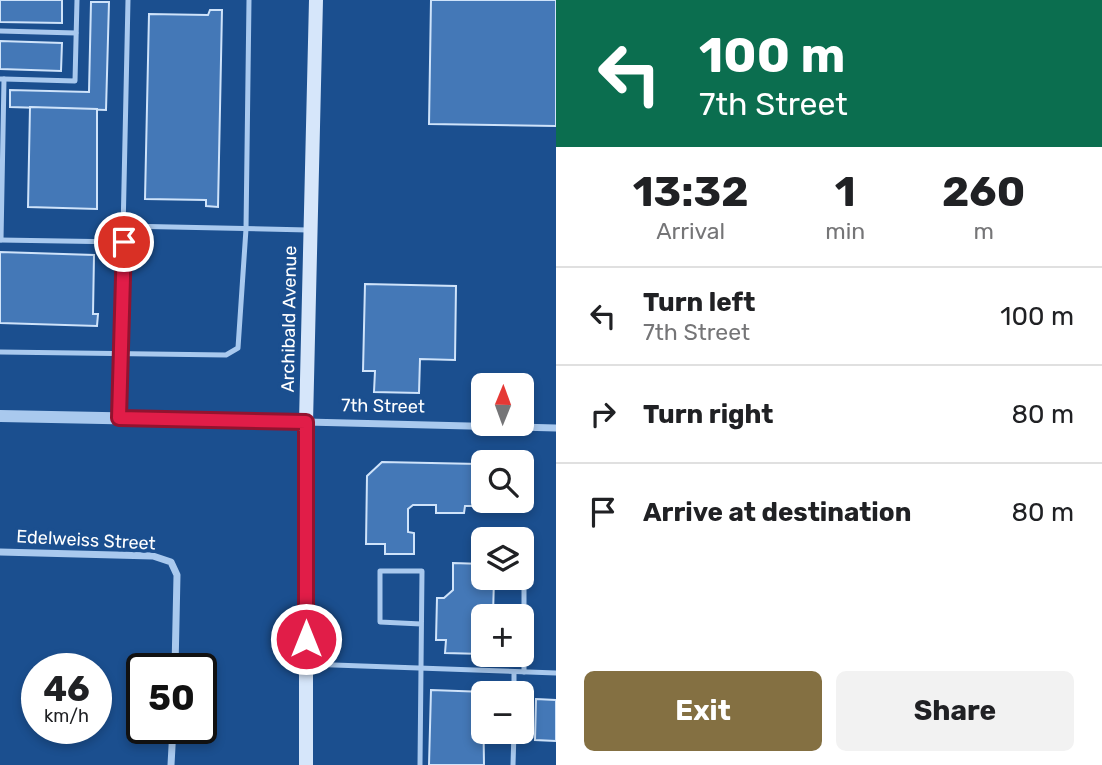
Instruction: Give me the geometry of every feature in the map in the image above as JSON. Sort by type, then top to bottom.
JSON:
[{"type":"main road","name":"Archibald Avenue","points":[[306,765],[306,422],[316,0]]},
{"type":"street","name":"7th Street","points":[[0,416],[556,428]]},
{"type":"street","name":"Edelweiss Street","points":[[0,552],[153,556],[171,562],[177,575],[175,653]]},
{"type":"street","points":[[171,765],[172,744]]},
{"type":"lane","points":[[77,0],[75,81],[2,79],[0,240],[124,242]]},
{"type":"lane","points":[[119,418],[128,0]]},
{"type":"lane","points":[[0,352],[226,355],[237,348],[246,229],[249,0]]},
{"type":"lane","points":[[0,31],[76,33]]},
{"type":"lane","points":[[124,226],[311,230]]},
{"type":"lane","points":[[420,765],[422,571],[380,571],[380,622],[421,624]]},
{"type":"lane","points":[[524,590],[524,672]]},
{"type":"lane","points":[[306,664],[556,673]]},
{"type":"lane","points":[[514,672],[514,681]]},
{"type":"lane","points":[[513,765],[514,744]]},
{"type":"building","points":[[0,0],[62,0],[62,23],[0,22]]},
{"type":"building","points":[[431,0],[556,0],[556,126],[429,124]]},
{"type":"building","points":[[91,2],[109,2],[106,110],[10,107],[10,90],[89,92]]},
{"type":"building","points":[[210,10],[222,10],[218,207],[206,206],[206,200],[145,199],[149,14],[208,15]]},
{"type":"building","points":[[0,41],[62,43],[61,71],[0,69]]},
{"type":"building","points":[[30,107],[97,109],[97,209],[28,207]]},
{"type":"building","points":[[0,252],[94,255],[93,314],[98,314],[97,326],[0,323]]},
{"type":"building","points":[[365,284],[456,286],[455,360],[420,359],[419,393],[374,392],[375,371],[363,371]]},
{"type":"building","points":[[382,462],[471,464],[471,506],[465,506],[464,513],[436,513],[436,505],[413,505],[408,509],[408,532],[414,533],[414,554],[385,554],[385,544],[366,544],[367,476]]},
{"type":"building","points":[[453,563],[471,564],[471,590],[494,590],[493,604],[471,604],[471,654],[445,653],[446,640],[436,640],[437,598],[444,598],[453,590]]},
{"type":"building","points":[[431,690],[471,691],[471,744],[484,744],[484,765],[429,765]]},
{"type":"building","points":[[536,699],[556,700],[556,741],[535,740]]},
{"type":"route","points":[[124,242],[119,418],[306,422],[306,639]]}]
